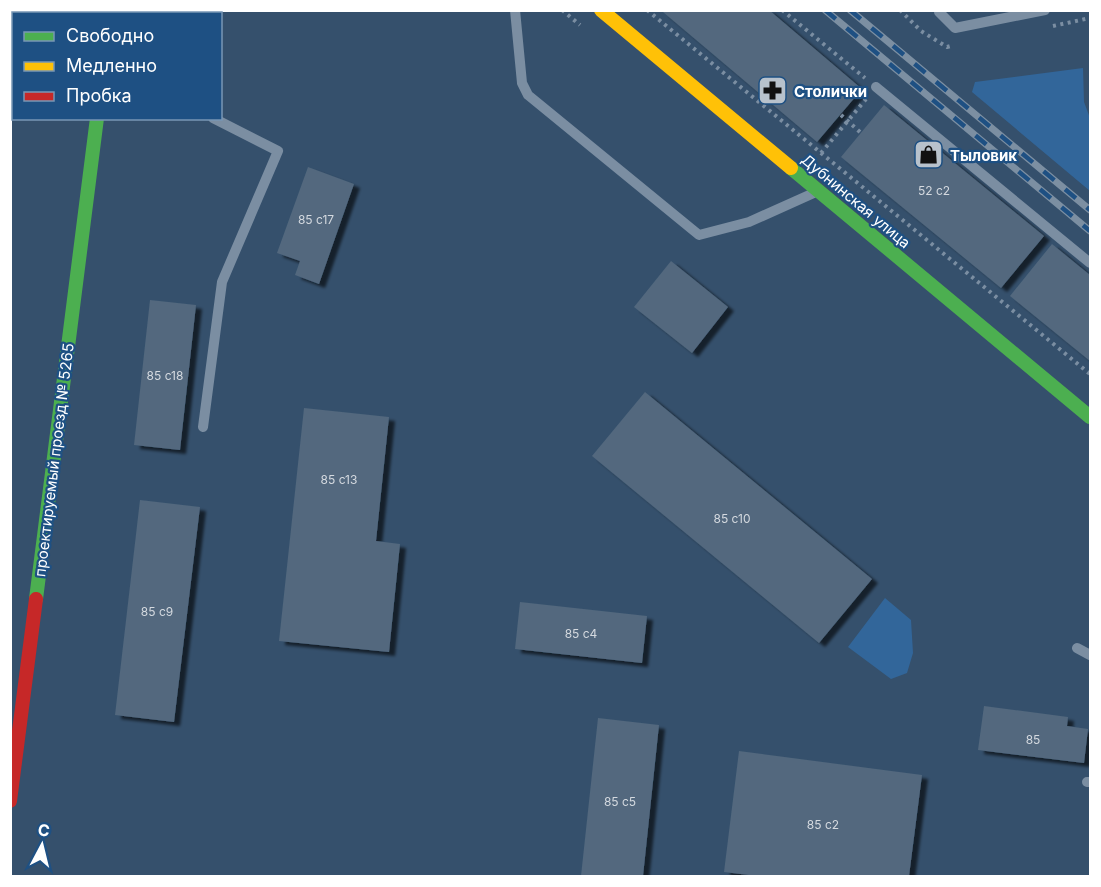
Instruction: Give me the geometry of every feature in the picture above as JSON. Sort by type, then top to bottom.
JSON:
[{"type":"street","name":"Дубнинская улица","points":[[601,10],[1090,417]]},
{"type":"street","name":"проектируемый проезд № 5265","points":[[10,801],[97,120]]},
{"type":"lane","points":[[515,10],[522,83],[528,95],[699,235],[749,222],[818,191]]},
{"type":"lane","points":[[939,12],[955,28],[1045,10]]},
{"type":"lane","points":[[876,87],[1090,263]]},
{"type":"lane","points":[[203,427],[222,282],[278,151],[217,120]]},
{"type":"lane","points":[[1077,648],[1090,655]]},
{"type":"path","points":[[782,10],[876,87],[821,153]]},
{"type":"path","points":[[900,10],[921,31]]},
{"type":"path","points":[[650,11],[1090,374]]},
{"type":"path","points":[[841,115],[861,133]]},
{"type":"shaded area","points":[[1083,68],[1084,102],[1090,118],[1090,191],[972,92],[975,82]]},
{"type":"shaded area","points":[[885,598],[911,620],[913,653],[907,673],[891,679],[848,647]]},
{"type":"building","points":[[664,10],[769,10],[862,89],[817,142],[663,12]]},
{"type":"building","points":[[884,105],[1044,236],[1001,288],[841,157]]},
{"type":"building","points":[[308,167],[354,184],[319,284],[295,275],[300,261],[277,253]]},
{"type":"building","points":[[1052,244],[1090,275],[1090,361],[1010,296]]},
{"type":"building","points":[[671,261],[728,307],[692,353],[634,307]]},
{"type":"building","points":[[150,300],[196,305],[180,450],[134,445]]},
{"type":"building","points":[[645,392],[872,579],[819,643],[592,456]]},
{"type":"building","points":[[304,408],[389,417],[376,541],[400,544],[389,652],[279,641]]},
{"type":"building","points":[[140,500],[200,507],[174,722],[115,715]]},
{"type":"building","points":[[520,602],[647,616],[642,663],[515,649]]},
{"type":"building","points":[[984,706],[1068,717],[1067,726],[1088,729],[1084,763],[978,750]]},
{"type":"building","points":[[598,718],[659,725],[643,876],[581,876]]},
{"type":"building","points":[[739,751],[922,775],[909,876],[757,876],[724,872]]},
{"type":"railway","points":[[825,10],[1090,231]]},
{"type":"railway","points":[[850,10],[1090,210]]},
{"type":"traffic: fast","points":[[36,599],[97,120]]},
{"type":"traffic: fast","points":[[791,168],[1090,417]]},
{"type":"traffic: slow","points":[[601,10],[791,168]]},
{"type":"traffic: jam","points":[[10,801],[36,599]]},
{"type":"place","name":"Столички","points":[[773,91]]},
{"type":"place","name":"Тыловик","points":[[929,155]]}]
